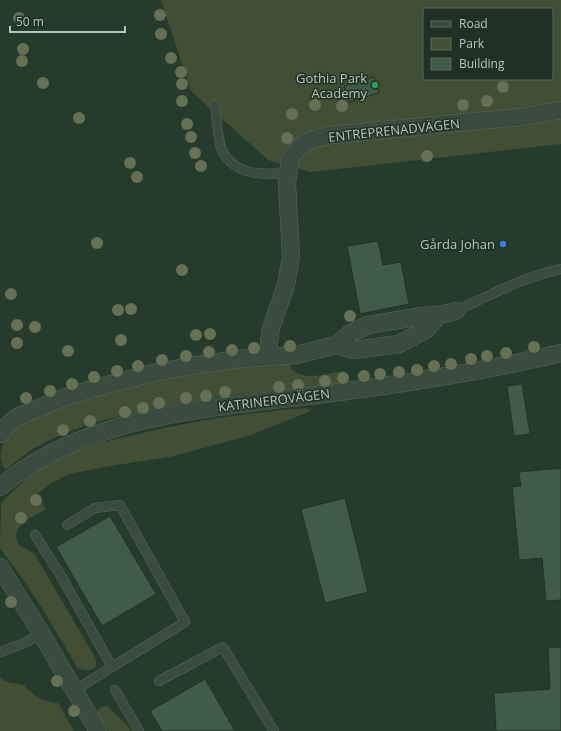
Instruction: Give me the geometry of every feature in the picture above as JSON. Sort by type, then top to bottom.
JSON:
[{"type":"street","name":"ENTREPRENADVÄGEN","points":[[269,356],[271,328],[286,285],[291,257],[288,173],[290,158],[298,148],[311,140],[331,135],[521,117],[561,110]]},
{"type":"street","points":[[0,434],[5,427],[17,417],[63,398],[94,388],[153,373],[190,366],[239,359],[296,354],[336,344],[349,334],[368,325],[422,316],[439,316],[456,311]]},
{"type":"street","points":[[336,344],[354,350],[399,344],[427,329],[439,316]]},
{"type":"street","name":"KATRINEROVÄGEN","points":[[0,487],[15,474],[48,454],[88,437],[147,419],[222,406],[421,381],[561,353]]},
{"type":"street","points":[[0,567],[41,633],[98,731]]},
{"type":"lane","points":[[215,104],[222,148],[231,163],[244,170],[257,173],[288,173]]},
{"type":"lane","points":[[456,311],[507,286],[561,269]]},
{"type":"lane","points":[[67,525],[95,508],[120,505],[186,622],[74,690]]},
{"type":"lane","points":[[35,535],[61,576],[112,667]]},
{"type":"lane","points":[[0,652],[27,642],[41,633]]},
{"type":"lane","points":[[158,681],[223,647],[274,731]]},
{"type":"lane","points":[[115,690],[139,731]]},
{"type":"green space","name":"Gothia Park Academy","points":[[161,0],[561,0],[561,144],[311,172],[268,160],[191,91]]},
{"type":"green space","points":[[289,360],[292,370],[303,375],[316,376],[342,371],[344,372],[346,383],[216,397],[165,406],[108,419],[81,427],[51,439],[31,450],[5,470],[2,464],[2,447],[8,435],[19,425],[33,417],[64,404],[156,379]]},
{"type":"green space","points":[[305,408],[311,411],[248,436],[175,456],[69,474],[52,483],[37,494],[46,509],[23,523],[16,533],[17,539],[20,546],[34,553],[96,659],[96,666],[92,669],[84,670],[77,667],[42,608],[0,548],[1,503],[25,480],[46,465],[72,452],[92,445],[197,422],[262,412]]},
{"type":"green space","points":[[0,678],[7,682],[24,685],[27,690],[38,697],[46,701],[58,703],[74,731],[0,731]]},
{"type":"green space","points":[[107,706],[126,724],[131,731],[108,731],[97,713],[100,707]]},
{"type":"building","points":[[374,77],[379,93],[349,102],[344,86]]},
{"type":"building","points":[[378,241],[383,265],[401,262],[409,304],[360,314],[347,246]]},
{"type":"building","points":[[522,384],[530,434],[514,436],[507,386]]},
{"type":"building","points":[[561,468],[561,600],[546,601],[542,558],[519,560],[512,487],[521,486],[519,472]]},
{"type":"building","points":[[345,498],[368,592],[325,603],[301,509]]},
{"type":"building","points":[[110,516],[156,594],[102,626],[56,547]]},
{"type":"building","points":[[561,647],[561,731],[496,731],[494,693],[550,689],[548,648]]},
{"type":"building","points":[[205,679],[235,731],[162,731],[150,711]]},
{"type":"place","name":"Gothia Park Academy","points":[[375,85]]},
{"type":"place","name":"Gårda Johan","points":[[503,244]]}]
